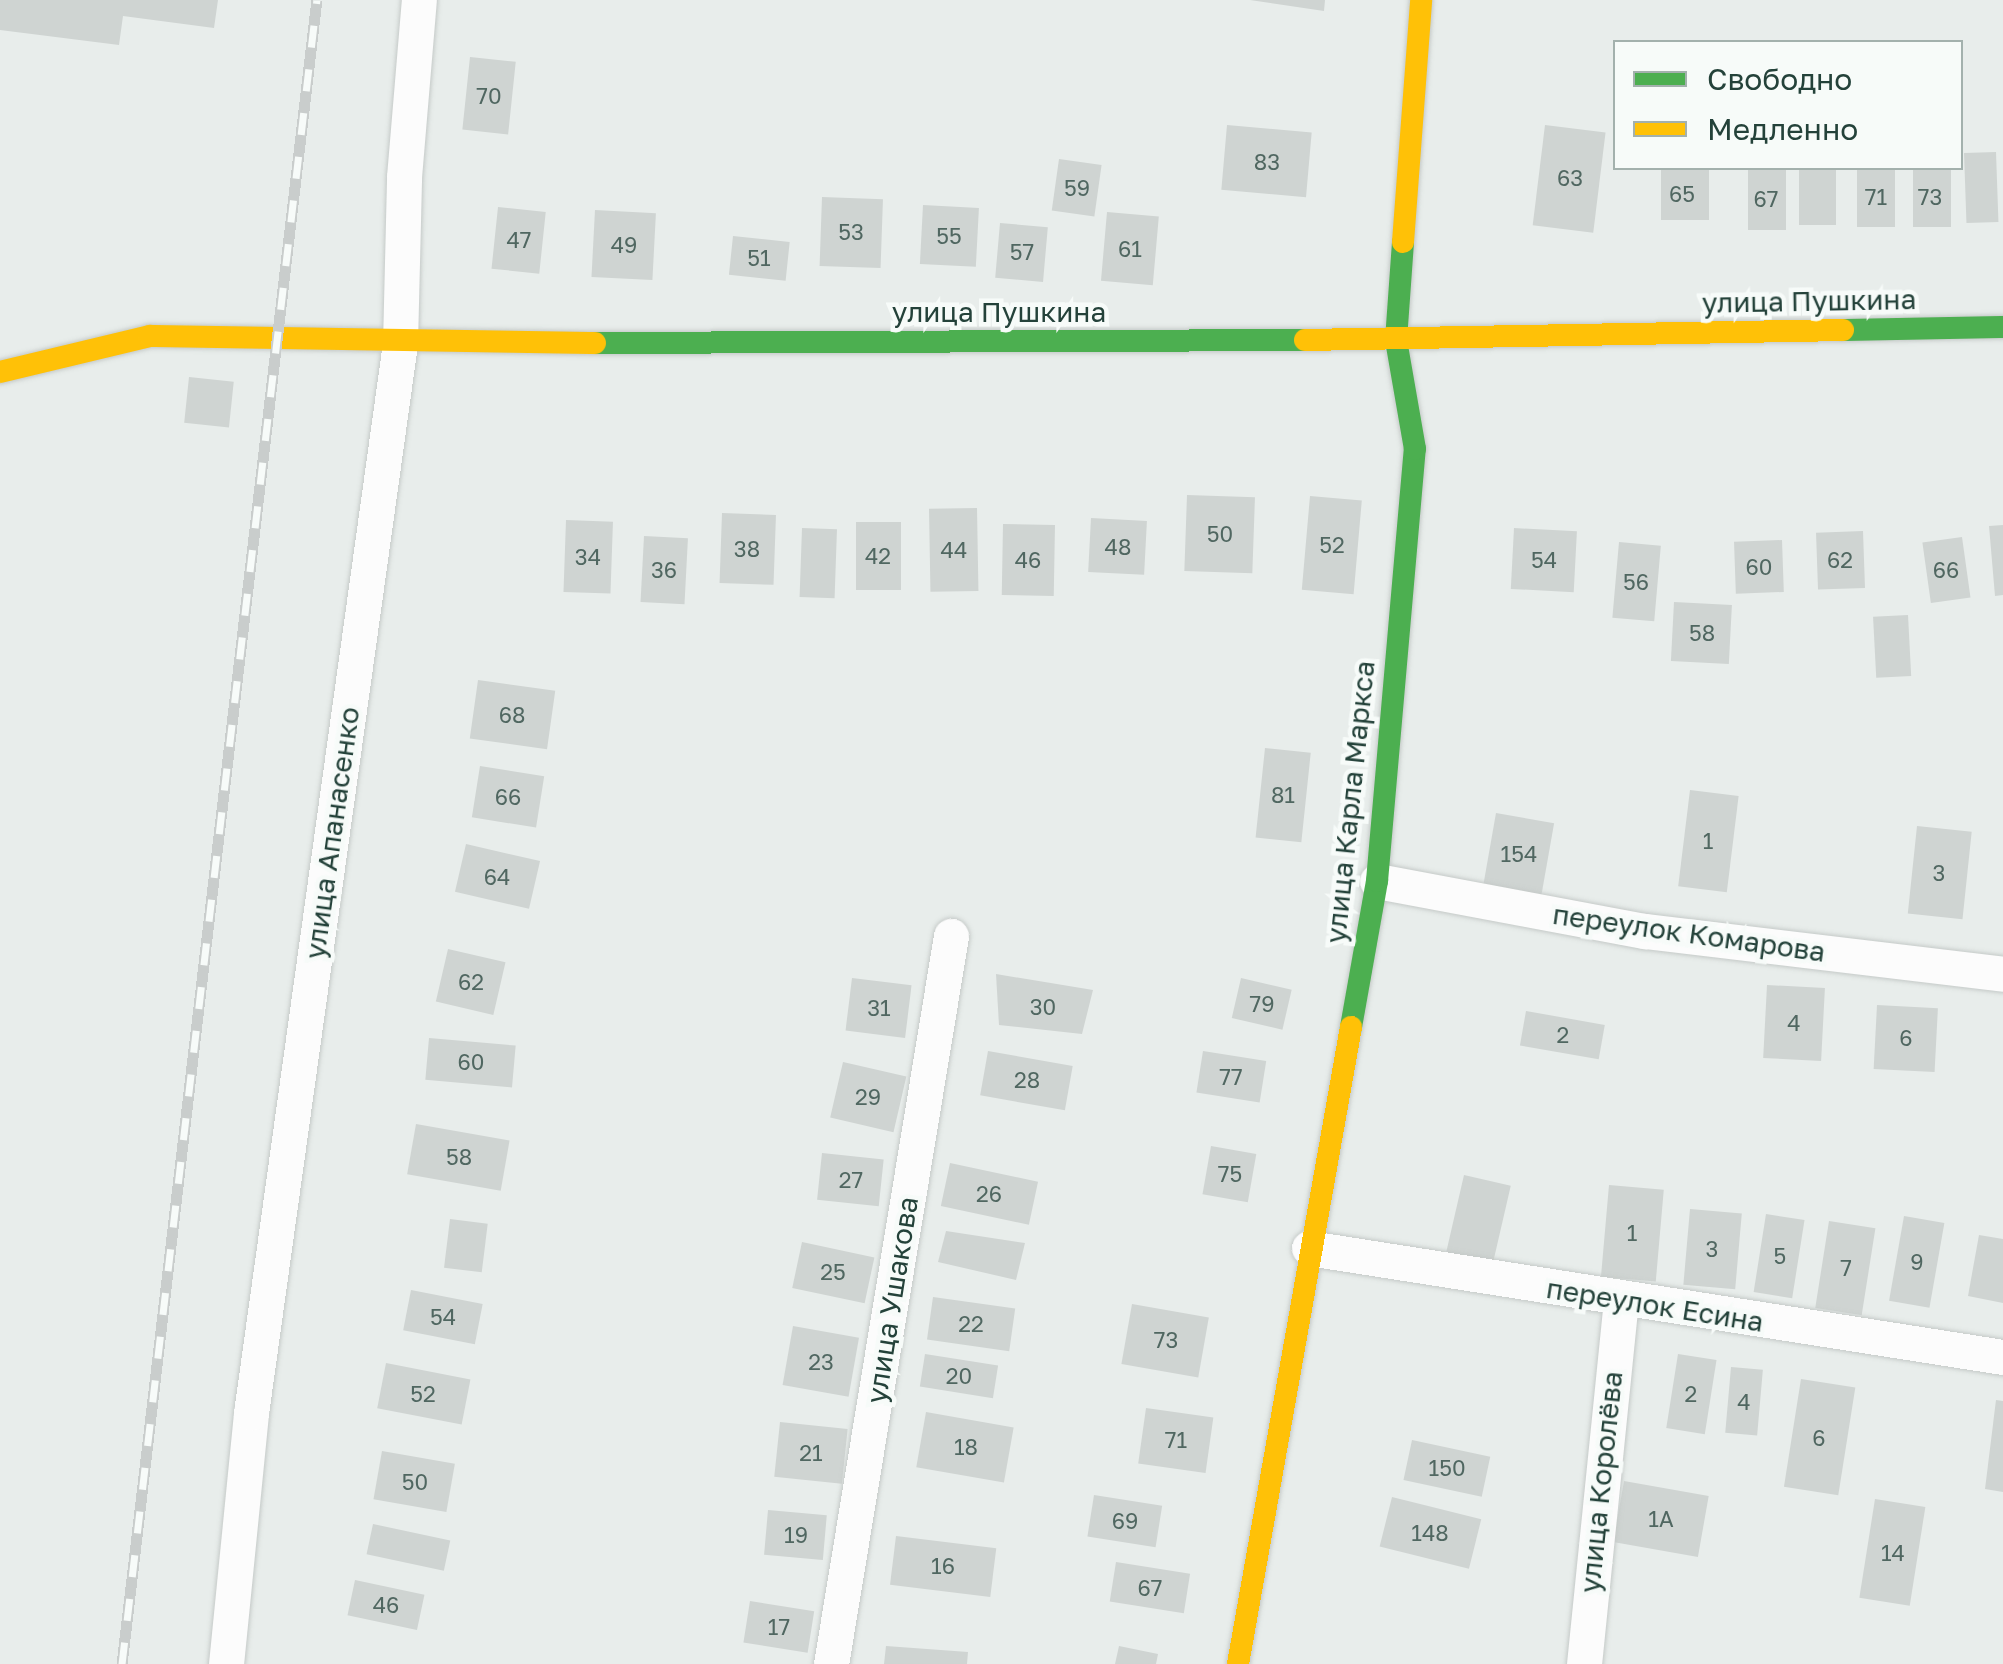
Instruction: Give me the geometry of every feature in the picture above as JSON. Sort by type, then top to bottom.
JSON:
[{"type":"main road","name":"улица Карла Маркса","points":[[1238,1664],[1308,1248],[1377,881],[1415,448],[1396,340],[1421,0]]},
{"type":"main road","name":"улица Пушкина","points":[[0,372],[150,336],[400,344],[1396,340],[2003,327]]},
{"type":"street","name":"улица Апанасенко","points":[[226,1664],[250,1413],[400,344],[404,177],[419,0]]},
{"type":"street","name":"переулок Комарова","points":[[1377,881],[1645,931],[2003,974]]},
{"type":"street","name":"улица Ушакова","points":[[831,1664],[951,936]]},
{"type":"street","name":"переулок Есина","points":[[1308,1248],[1621,1301],[2003,1356]]},
{"type":"street","name":"улица Королёва","points":[[1584,1664],[1621,1301]]},
{"type":"building","points":[[0,0],[218,0],[214,28],[123,16],[119,45],[0,30]]},
{"type":"building","points":[[1250,0],[1325,0],[1324,11]]},
{"type":"building","points":[[470,57],[516,62],[508,134],[462,130]]},
{"type":"building","points":[[1227,125],[1312,132],[1306,197],[1221,190]]},
{"type":"building","points":[[1545,125],[1606,132],[1593,233],[1533,225]]},
{"type":"building","points":[[1996,152],[1998,222],[1966,223],[1964,153]]},
{"type":"building","points":[[1059,159],[1102,165],[1094,216],[1052,210]]},
{"type":"building","points":[[1661,170],[1709,170],[1709,220],[1661,220]]},
{"type":"building","points":[[1748,170],[1786,170],[1786,230],[1748,230]]},
{"type":"building","points":[[1799,170],[1836,170],[1836,225],[1799,225]]},
{"type":"building","points":[[1857,170],[1895,170],[1895,227],[1857,227]]},
{"type":"building","points":[[1913,170],[1951,170],[1951,227],[1913,227]]},
{"type":"building","points":[[822,197],[883,199],[881,268],[820,266]]},
{"type":"building","points":[[923,205],[979,208],[976,267],[920,264]]},
{"type":"building","points":[[498,207],[546,212],[539,274],[492,269]]},
{"type":"building","points":[[595,210],[656,213],[652,280],[591,277]]},
{"type":"building","points":[[1107,212],[1159,217],[1153,285],[1101,281]]},
{"type":"building","points":[[1000,223],[1048,227],[1043,282],[995,278]]},
{"type":"building","points":[[733,236],[790,242],[786,281],[729,275]]},
{"type":"building","points":[[189,377],[234,382],[229,427],[184,423]]},
{"type":"building","points":[[1187,495],[1255,497],[1252,573],[1184,571]]},
{"type":"building","points":[[1310,496],[1362,501],[1354,594],[1302,590]]},
{"type":"building","points":[[977,508],[978,591],[930,592],[929,509]]},
{"type":"building","points":[[722,513],[776,515],[774,585],[720,583]]},
{"type":"building","points":[[1091,518],[1147,521],[1144,575],[1088,572]]},
{"type":"building","points":[[566,520],[613,522],[610,594],[563,592]]},
{"type":"building","points":[[856,522],[901,522],[901,590],[856,590]]},
{"type":"building","points":[[1003,524],[1055,525],[1054,596],[1002,595]]},
{"type":"building","points":[[2003,525],[2003,595],[1995,596],[1989,526]]},
{"type":"building","points":[[802,528],[837,529],[835,598],[800,597]]},
{"type":"building","points":[[1514,528],[1577,531],[1574,592],[1511,589]]},
{"type":"building","points":[[1863,531],[1865,588],[1818,590],[1816,533]]},
{"type":"building","points":[[644,536],[688,538],[684,604],[641,602]]},
{"type":"building","points":[[1962,537],[1970,597],[1931,603],[1922,543]]},
{"type":"building","points":[[1782,540],[1784,592],[1736,594],[1734,542]]},
{"type":"building","points":[[1619,542],[1661,546],[1654,621],[1612,618]]},
{"type":"building","points":[[1674,602],[1732,605],[1729,664],[1671,661]]},
{"type":"building","points":[[1908,615],[1911,676],[1876,678],[1873,617]]},
{"type":"building","points":[[478,680],[555,691],[547,749],[470,738]]},
{"type":"building","points":[[1265,748],[1311,753],[1301,842],[1256,838]]},
{"type":"building","points":[[480,766],[544,776],[536,828],[472,817]]},
{"type":"building","points":[[1690,790],[1739,796],[1727,892],[1678,886]]},
{"type":"building","points":[[1496,813],[1554,823],[1541,896],[1483,886]]},
{"type":"building","points":[[1917,826],[1972,832],[1963,919],[1908,914]]},
{"type":"building","points":[[466,844],[540,861],[529,909],[455,892]]},
{"type":"building","points":[[448,949],[505,962],[493,1015],[436,1002]]},
{"type":"building","points":[[996,974],[1093,990],[1082,1034],[999,1025]]},
{"type":"building","points":[[852,978],[912,985],[905,1038],[846,1031]]},
{"type":"building","points":[[1241,978],[1292,990],[1282,1030],[1232,1018]]},
{"type":"building","points":[[1767,985],[1825,988],[1821,1061],[1763,1058]]},
{"type":"building","points":[[1877,1005],[1938,1008],[1935,1072],[1874,1069]]},
{"type":"building","points":[[1526,1011],[1605,1025],[1599,1059],[1520,1045]]},
{"type":"building","points":[[429,1038],[516,1046],[512,1087],[425,1080]]},
{"type":"building","points":[[988,1051],[1073,1066],[1065,1110],[980,1095]]},
{"type":"building","points":[[1203,1051],[1266,1061],[1260,1102],[1196,1092]]},
{"type":"building","points":[[843,1062],[906,1077],[894,1132],[830,1118]]},
{"type":"building","points":[[416,1124],[510,1140],[501,1191],[407,1174]]},
{"type":"building","points":[[1211,1146],[1256,1154],[1248,1202],[1202,1194]]},
{"type":"building","points":[[822,1153],[884,1159],[879,1206],[817,1200]]},
{"type":"building","points":[[950,1163],[1038,1182],[1029,1225],[941,1206]]},
{"type":"building","points":[[1464,1175],[1511,1186],[1492,1266],[1446,1255]]},
{"type":"building","points":[[1609,1185],[1664,1190],[1656,1281],[1601,1277]]},
{"type":"building","points":[[1690,1209],[1742,1214],[1735,1289],[1683,1285]]},
{"type":"building","points":[[1766,1214],[1805,1220],[1792,1298],[1754,1292]]},
{"type":"building","points":[[1904,1216],[1944,1223],[1929,1308],[1889,1301]]},
{"type":"building","points":[[450,1219],[488,1224],[482,1272],[444,1268]]},
{"type":"building","points":[[1829,1221],[1875,1228],[1862,1315],[1815,1308]]},
{"type":"building","points":[[946,1231],[1025,1243],[1016,1280],[938,1262]]},
{"type":"building","points":[[1979,1235],[2003,1239],[2003,1303],[1968,1296]]},
{"type":"building","points":[[802,1242],[874,1257],[865,1303],[792,1288]]},
{"type":"building","points":[[411,1290],[483,1304],[475,1344],[403,1330]]},
{"type":"building","points":[[933,1297],[1015,1309],[1009,1351],[927,1340]]},
{"type":"building","points":[[1132,1304],[1209,1318],[1198,1378],[1121,1364]]},
{"type":"building","points":[[793,1326],[859,1338],[849,1397],[783,1385]]},
{"type":"building","points":[[925,1354],[998,1366],[993,1398],[920,1387]]},
{"type":"building","points":[[1678,1354],[1717,1360],[1705,1434],[1666,1428]]},
{"type":"building","points":[[386,1363],[470,1379],[462,1425],[377,1408]]},
{"type":"building","points":[[1731,1367],[1763,1370],[1757,1436],[1725,1433]]},
{"type":"building","points":[[1801,1379],[1855,1388],[1838,1495],[1784,1487]]},
{"type":"building","points":[[1996,1400],[2003,1401],[2003,1492],[1985,1489]]},
{"type":"building","points":[[1146,1408],[1213,1417],[1206,1473],[1138,1463]]},
{"type":"building","points":[[926,1412],[1014,1427],[1004,1483],[916,1467]]},
{"type":"building","points":[[780,1422],[848,1429],[842,1484],[774,1477]]},
{"type":"building","points":[[1412,1440],[1490,1457],[1482,1497],[1403,1480]]},
{"type":"building","points":[[382,1451],[455,1464],[446,1512],[373,1499]]},
{"type":"building","points":[[1624,1481],[1709,1496],[1698,1557],[1613,1542]]},
{"type":"building","points":[[1094,1495],[1162,1506],[1156,1547],[1087,1536]]},
{"type":"building","points":[[1392,1497],[1481,1519],[1469,1569],[1380,1546]]},
{"type":"building","points":[[1875,1499],[1925,1507],[1910,1606],[1859,1598]]},
{"type":"building","points":[[768,1510],[827,1515],[823,1560],[764,1555]]},
{"type":"building","points":[[373,1524],[450,1540],[444,1571],[367,1554]]},
{"type":"building","points":[[896,1536],[996,1548],[990,1597],[890,1585]]},
{"type":"building","points":[[1116,1562],[1190,1574],[1184,1613],[1110,1602]]},
{"type":"building","points":[[355,1580],[424,1595],[417,1630],[348,1615]]},
{"type":"building","points":[[750,1601],[814,1611],[808,1653],[743,1642]]},
{"type":"building","points":[[886,1646],[968,1652],[967,1664],[884,1664]]},
{"type":"building","points":[[1119,1646],[1158,1654],[1156,1664],[1115,1664]]},
{"type":"railway","points":[[122,1664],[317,0]]},
{"type":"traffic: fast","points":[[1351,1027],[1377,881],[1415,449],[1396,340],[1403,242]]},
{"type":"traffic: fast","points":[[1843,330],[2003,327]]},
{"type":"traffic: fast","points":[[595,343],[1305,340]]},
{"type":"traffic: slow","points":[[1403,242],[1421,0]]},
{"type":"traffic: slow","points":[[1305,340],[1843,330]]},
{"type":"traffic: slow","points":[[0,372],[150,336],[595,343]]},
{"type":"traffic: slow","points":[[1238,1664],[1351,1027]]}]
